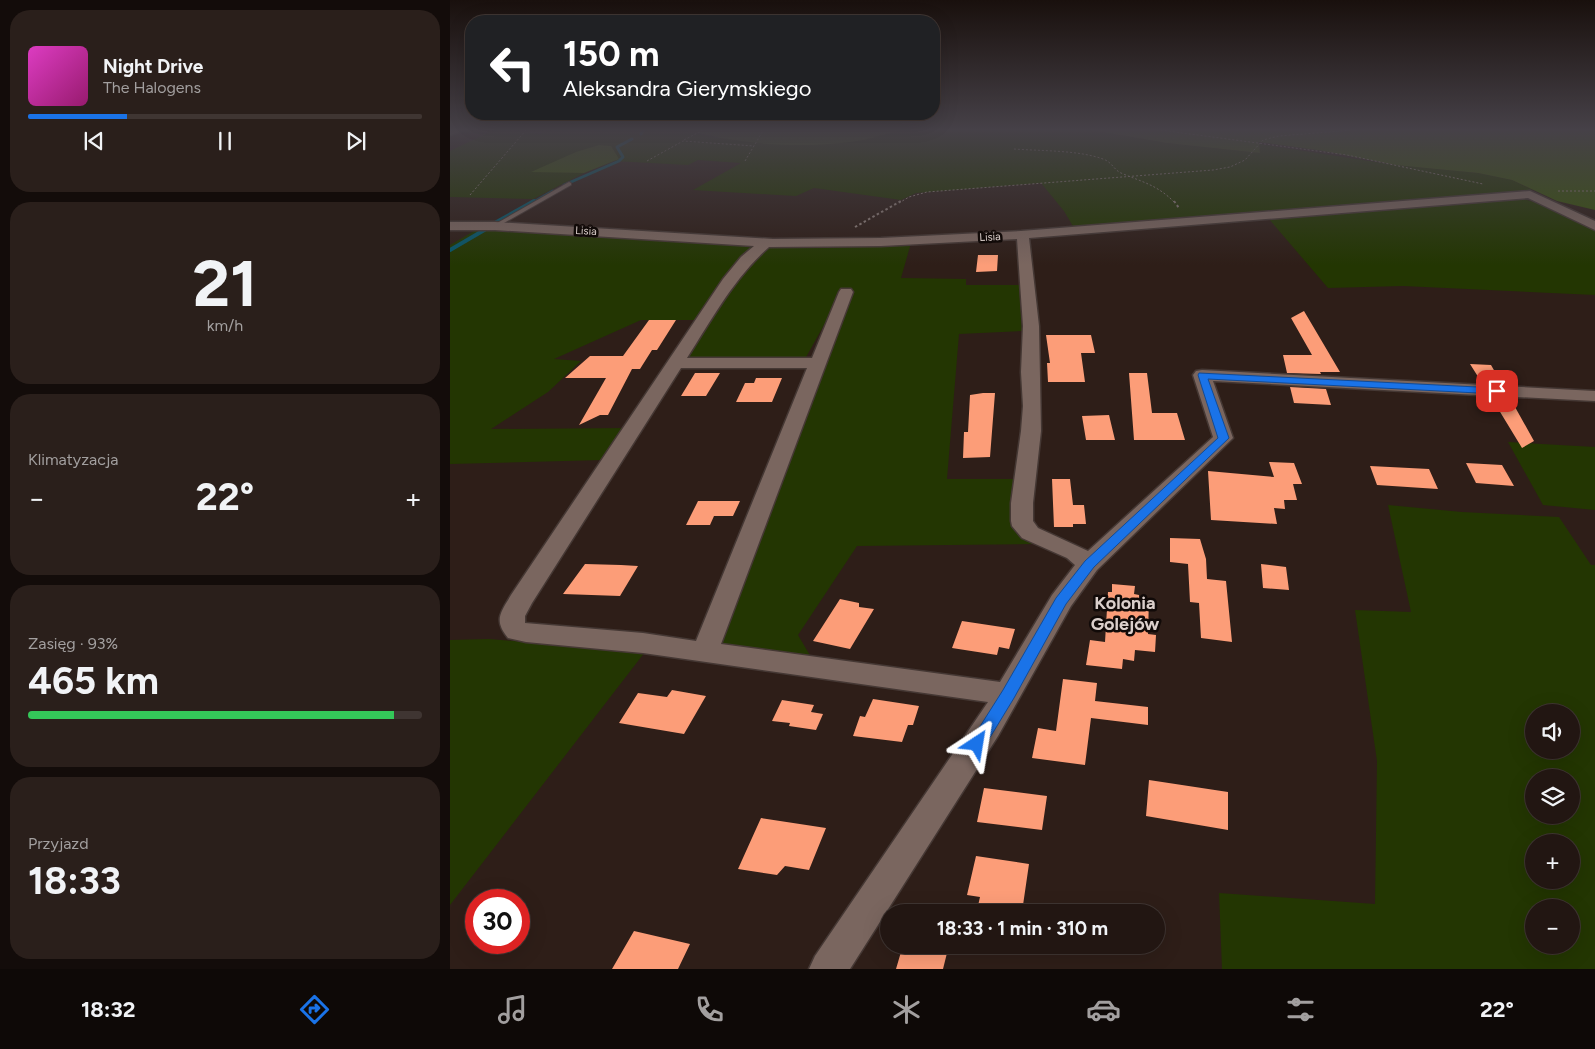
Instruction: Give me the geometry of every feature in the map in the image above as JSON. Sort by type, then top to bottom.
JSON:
[{"type":"street","name":"Lisia","points":[[450,226],[495,226],[766,242],[907,241],[1021,235],[1530,194]]},
{"type":"street","points":[[1530,194],[1595,226]]},
{"type":"street","points":[[1021,235],[1024,240],[1026,295],[1031,326],[1030,372],[1032,406],[1031,431],[1022,503],[1023,526],[1030,533],[1075,554],[1089,564]]},
{"type":"street","points":[[766,242],[738,268],[520,601],[512,616],[512,626],[517,631],[526,634],[612,640],[1008,694]]},
{"type":"street","points":[[705,652],[846,292]]},
{"type":"street","points":[[677,363],[818,363]]},
{"type":"street","points":[[828,969],[1008,694],[1061,601],[1089,564],[1223,438],[1202,375],[1595,396]]},
{"type":"lane","points":[[495,226],[570,184]]},
{"type":"path","points":[[470,195],[488,174]]},
{"type":"path","points":[[1122,174],[1147,182],[1174,201],[1191,222]]},
{"type":"path","points":[[824,243],[909,197],[928,192],[1156,174]]},
{"type":"path","points":[[1443,174],[1485,184]]},
{"type":"path","points":[[1530,194],[1550,191],[1595,192]]},
{"type":"green space","points":[[450,174],[582,174],[533,199],[450,197]]},
{"type":"green space","points":[[721,174],[1484,174],[1512,180],[1533,190],[1074,228],[1064,211],[1041,183],[916,193],[901,200],[814,188],[796,196],[693,190]]},
{"type":"green space","points":[[1484,174],[1595,174],[1595,210],[1557,201],[1512,180]]},
{"type":"green space","points":[[1516,197],[1549,206],[1595,231],[1595,295],[1403,286],[1328,288],[1269,219]]},
{"type":"green space","points":[[479,228],[755,245],[726,275],[699,320],[641,320],[554,359],[581,361],[548,392],[491,429],[629,428],[602,460],[450,464],[450,245]]},
{"type":"green space","points":[[911,243],[901,278],[966,279],[966,285],[1019,285],[1022,331],[959,334],[947,479],[1013,479],[1013,527],[1033,544],[857,546],[798,635],[811,657],[719,646],[798,426],[851,289],[839,290],[829,316],[805,359],[687,359],[729,288],[764,247]]},
{"type":"green space","points":[[1508,442],[1595,447],[1595,510],[1543,505]]},
{"type":"green space","points":[[1388,505],[1462,512],[1559,517],[1591,565],[1595,565],[1595,969],[1222,969],[1219,893],[1375,904],[1377,761],[1355,610],[1411,612]]},
{"type":"green space","points":[[489,639],[645,652],[450,905],[450,640]]},
{"type":"building","points":[[978,255],[998,255],[997,271],[976,272]]},
{"type":"building","points":[[1304,311],[1340,372],[1320,372],[1321,374],[1287,373],[1283,355],[1312,355],[1291,318]]},
{"type":"building","points":[[649,320],[676,320],[657,350],[652,350],[640,369],[632,369],[608,415],[600,415],[579,425],[606,378],[565,378],[590,356],[623,356]]},
{"type":"building","points":[[1046,335],[1091,335],[1095,353],[1081,353],[1085,382],[1048,382],[1047,363],[1050,363]]},
{"type":"building","points":[[1470,364],[1491,365],[1502,384],[1482,383]]},
{"type":"building","points":[[695,373],[720,373],[706,396],[681,396]]},
{"type":"building","points":[[1129,373],[1147,373],[1152,413],[1177,413],[1185,440],[1134,440]]},
{"type":"building","points":[[756,378],[782,378],[772,402],[736,402],[745,383],[754,383]]},
{"type":"building","points":[[1290,387],[1326,389],[1331,405],[1294,403]]},
{"type":"building","points":[[995,393],[990,457],[963,458],[964,432],[968,432],[970,395]]},
{"type":"building","points":[[1491,397],[1510,398],[1534,441],[1522,448]]},
{"type":"building","points":[[1109,415],[1115,440],[1086,440],[1082,416]]},
{"type":"building","points":[[1269,462],[1294,463],[1302,484],[1293,484],[1297,500],[1284,500],[1285,509],[1274,508],[1277,524],[1211,520],[1208,471],[1274,477]]},
{"type":"building","points":[[1466,463],[1502,465],[1514,486],[1476,483]]},
{"type":"building","points":[[1370,466],[1429,469],[1438,489],[1377,485]]},
{"type":"building","points":[[1052,479],[1070,479],[1073,505],[1084,505],[1086,524],[1073,524],[1073,527],[1054,527]]},
{"type":"building","points":[[698,501],[740,501],[733,516],[714,516],[710,525],[686,525]]},
{"type":"building","points":[[1170,538],[1200,539],[1206,559],[1207,579],[1226,581],[1232,642],[1201,638],[1199,603],[1190,602],[1188,564],[1170,562]]},
{"type":"building","points":[[585,564],[638,566],[620,596],[563,594]]},
{"type":"building","points":[[1261,564],[1286,567],[1289,590],[1263,588]]},
{"type":"building","points":[[1112,584],[1135,586],[1134,594],[1139,595],[1139,599],[1149,599],[1148,634],[1156,635],[1155,652],[1135,650],[1134,661],[1123,659],[1122,669],[1086,665],[1090,640],[1105,642],[1108,592],[1112,592]]},
{"type":"building","points":[[840,599],[859,603],[859,607],[874,609],[850,649],[813,641]]},
{"type":"building","points":[[962,621],[1015,629],[1009,649],[999,647],[997,655],[952,648]]},
{"type":"building","points":[[1063,679],[1097,683],[1095,701],[1148,707],[1148,725],[1091,718],[1085,765],[1032,758],[1038,728],[1056,731]]},
{"type":"building","points":[[672,690],[706,696],[684,734],[619,723],[638,693],[667,697]]},
{"type":"building","points":[[873,699],[919,706],[913,725],[908,725],[902,742],[853,736],[860,716],[865,717]]},
{"type":"building","points":[[782,700],[814,705],[811,712],[823,714],[816,730],[789,726],[790,723],[772,721]]},
{"type":"building","points":[[1149,780],[1228,792],[1228,830],[1146,816]]},
{"type":"building","points":[[984,788],[1047,796],[1042,830],[977,822]]},
{"type":"building","points":[[761,818],[826,828],[809,870],[785,866],[777,875],[738,869]]},
{"type":"building","points":[[976,856],[1029,864],[1023,904],[978,904],[980,897],[967,895]]},
{"type":"building","points":[[634,931],[690,944],[678,969],[612,969]]},
{"type":"building","points":[[900,954],[947,954],[943,969],[896,969]]},
{"type":"waterway","points":[[564,185],[589,174]]},
{"type":"waterway","points":[[532,203],[553,191]]},
{"type":"waterway","points":[[493,224],[534,201]]},
{"type":"waterway","points":[[450,250],[486,229]]},
{"type":"district","name":"Kolonia Golejów","points":[[1125,613]]},
{"type":"route","points":[[977,744],[1061,601],[1089,564],[1223,438],[1202,375],[1497,391]]}]
